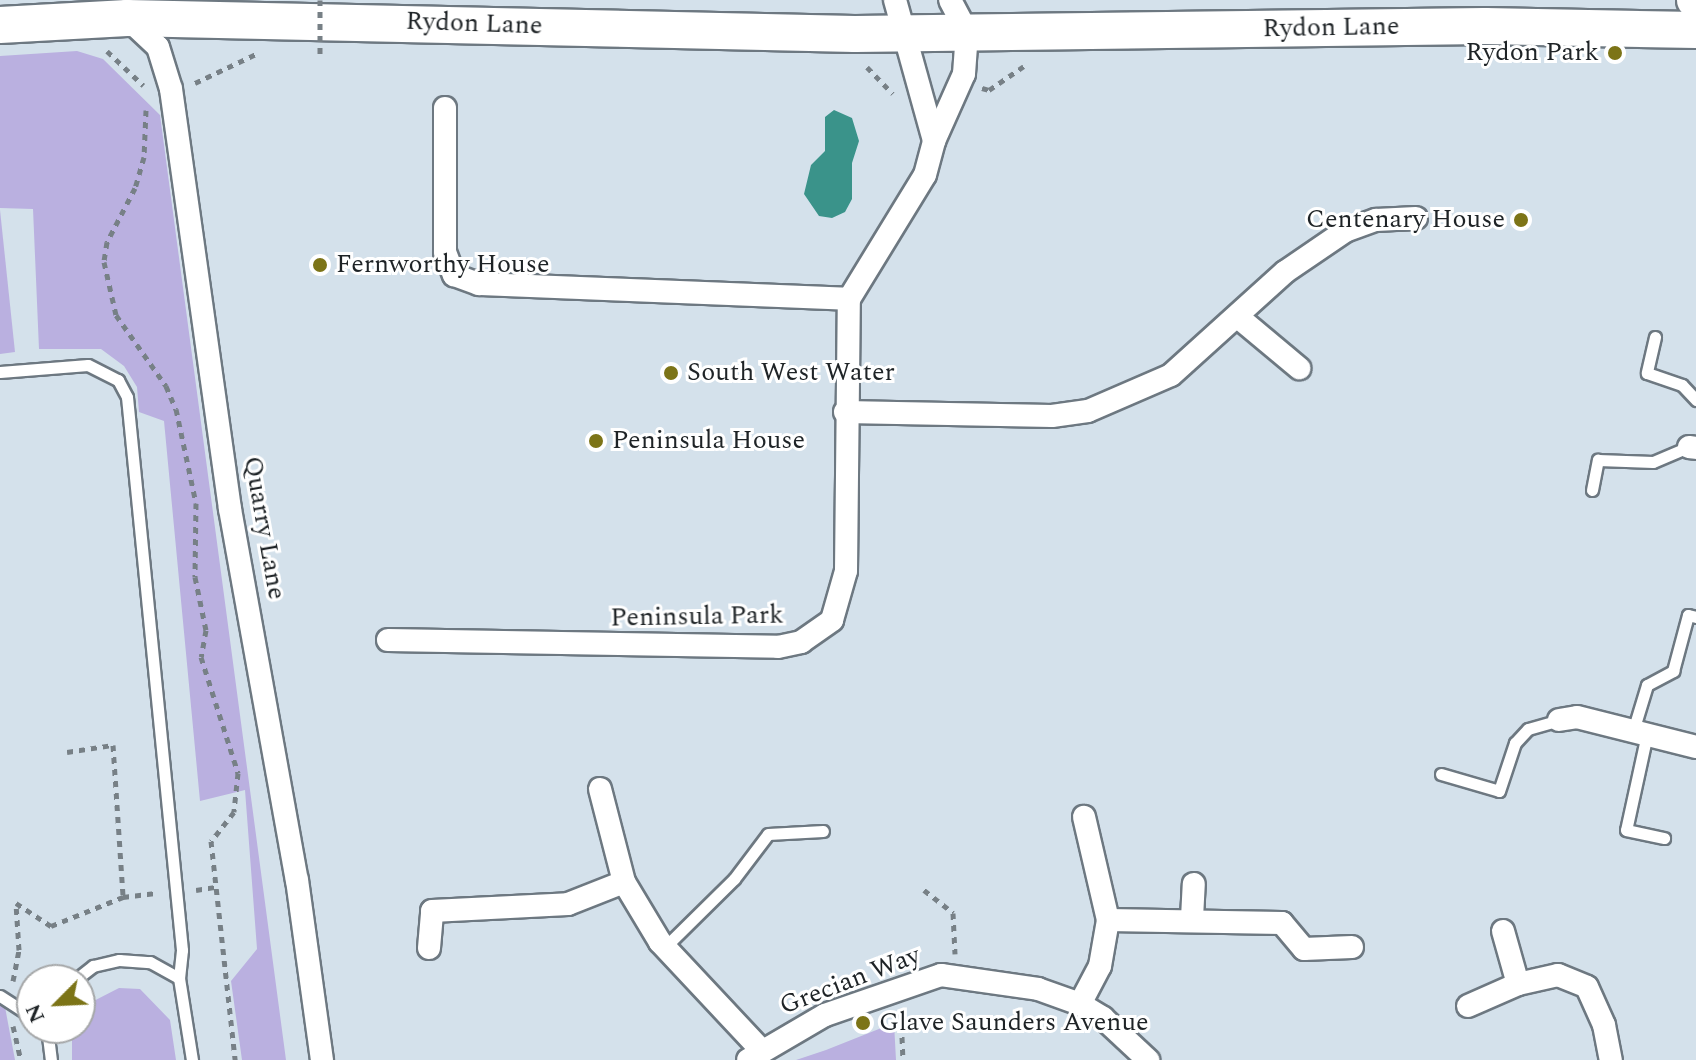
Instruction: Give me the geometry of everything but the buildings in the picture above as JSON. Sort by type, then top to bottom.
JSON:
[{"type":"main road","name":"Rydon Lane","points":[[0,25],[127,18],[898,17],[967,32],[1485,26],[1696,30]]},
{"type":"street","points":[[950,0],[967,32]]},
{"type":"street","points":[[898,17],[934,141]]},
{"type":"street","name":"Quarry Lane","points":[[127,18],[158,47],[171,89],[230,509],[294,865],[322,1060]]},
{"type":"street","name":"Peninsula Park","points":[[388,640],[644,649],[778,647],[801,642],[832,620],[842,601],[849,299],[925,175],[934,141],[964,74],[967,32]]},
{"type":"street","points":[[445,108],[445,252],[454,275],[479,284],[849,299]]},
{"type":"street","points":[[845,412],[1052,416],[1088,411],[1171,375],[1285,272],[1345,231],[1376,220],[1416,218]]},
{"type":"street","points":[[1238,317],[1299,368]]},
{"type":"street","points":[[1559,720],[1577,717],[1696,747]]},
{"type":"street","points":[[600,789],[624,882],[665,947],[754,1054]]},
{"type":"street","points":[[1080,1004],[1100,966],[1108,920],[1084,817]]},
{"type":"street","points":[[432,911],[568,904],[624,882]]},
{"type":"street","points":[[1192,918],[1194,884]]},
{"type":"street","points":[[429,948],[431,888]]},
{"type":"street","points":[[1108,920],[1192,918],[1282,923],[1304,949],[1352,947]]},
{"type":"street","points":[[1503,931],[1518,984]]},
{"type":"street","points":[[1468,1006],[1518,984],[1558,975],[1587,987],[1604,1025],[1611,1060]]},
{"type":"street","name":"Grecian Way","points":[[754,1054],[825,1015],[897,988],[956,976],[1038,989],[1080,1004],[1103,1018],[1148,1060]]},
{"type":"lane","points":[[1655,337],[1647,373],[1682,385],[1696,400]]},
{"type":"lane","points":[[0,372],[88,365],[118,380],[127,397],[176,892],[179,978],[192,1060]]},
{"type":"lane","points":[[1592,490],[1598,460],[1653,462],[1693,448]]},
{"type":"lane","points":[[1664,838],[1626,830],[1640,733],[1647,685],[1673,671],[1688,615],[1696,617]]},
{"type":"lane","points":[[1441,774],[1499,791],[1515,743],[1528,729],[1559,720]]},
{"type":"lane","points":[[665,947],[734,879],[768,834],[823,831]]},
{"type":"lane","points":[[96,965],[119,960],[150,962],[179,978]]},
{"type":"path","points":[[320,0],[320,54]]},
{"type":"path","points":[[146,101],[144,157],[135,188],[107,242],[104,262],[116,315],[166,386],[176,409],[196,503],[195,577],[206,630],[201,657],[239,784],[234,812],[211,841],[235,1060]]},
{"type":"path","points":[[67,752],[113,745],[123,897]]},
{"type":"path","points":[[16,903],[51,926],[123,897],[216,887]]},
{"type":"path","points":[[924,890],[953,913],[956,976]]},
{"type":"path","points":[[897,988],[903,1060]]},
{"type":"shaded area","points":[[77,51],[103,59],[160,115],[286,1060],[242,1060],[231,981],[257,949],[245,790],[200,801],[164,421],[139,412],[137,387],[124,366],[101,349],[39,349],[33,209],[0,208],[0,56]]},
{"type":"shaded area","points":[[834,110],[852,118],[859,141],[852,163],[852,199],[845,212],[832,218],[819,216],[804,194],[811,165],[825,151],[825,117]]},
{"type":"shaded area","points":[[0,210],[15,352],[0,354]]},
{"type":"shaded area","points":[[119,988],[140,989],[170,1020],[176,1060],[72,1060],[72,1044],[96,1044],[96,1000]]},
{"type":"shaded area","points":[[0,1005],[5,1007],[15,1060],[0,1060]]},
{"type":"shaded area","points":[[894,1023],[896,1060],[796,1060],[826,1050]]},
{"type":"place","name":"Rydon Park","points":[[1615,53]]},
{"type":"place","name":"Centenary House","points":[[1521,220]]},
{"type":"place","name":"Fernworthy House","points":[[320,265]]},
{"type":"place","name":"South West Water","points":[[671,373]]},
{"type":"place","name":"Peninsula House","points":[[596,441]]},
{"type":"place","name":"Glave Saunders Avenue","points":[[863,1023]]}]
